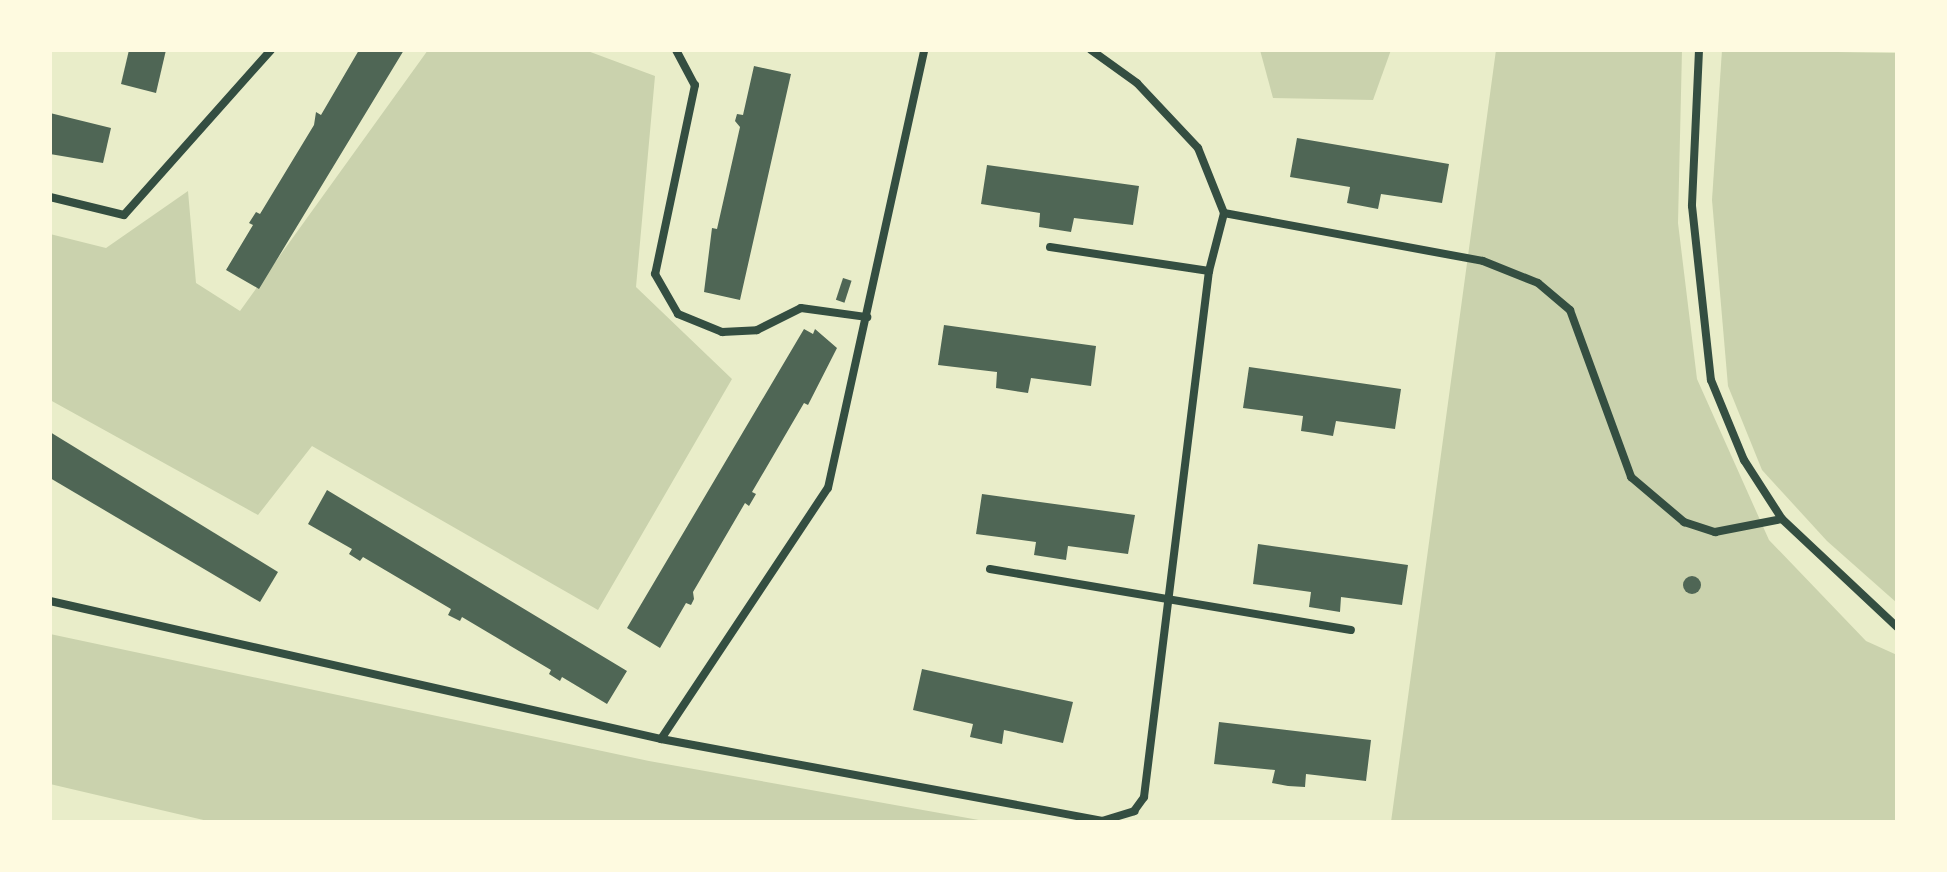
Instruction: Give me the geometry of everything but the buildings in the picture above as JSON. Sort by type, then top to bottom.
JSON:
[{"type":"street","points":[[50,197],[124,215],[271,50]]},
{"type":"street","points":[[676,50],[695,85],[655,274],[678,314],[722,332],[757,330],[801,308],[867,317]]},
{"type":"street","points":[[661,739],[828,488],[924,50]]},
{"type":"street","points":[[50,601],[661,739],[1102,821],[1118,820],[1134,811],[1144,797],[1171,600],[1209,271],[1224,213],[1198,148],[1137,83],[1091,50]]},
{"type":"street","points":[[1699,50],[1692,206],[1711,380],[1744,460],[1782,519],[1897,627]]},
{"type":"street","points":[[1224,213],[1483,261],[1538,283],[1570,310],[1631,477],[1684,522],[1715,532],[1782,519]]},
{"type":"street","points":[[1050,247],[1209,271]]},
{"type":"street","points":[[990,569],[1351,630]]},
{"type":"green space","points":[[428,50],[585,50],[655,76],[636,287],[732,379],[598,610],[312,446],[258,515],[50,400],[50,234],[106,248],[188,191],[196,283],[240,311]]},
{"type":"green space","points":[[1260,50],[1391,50],[1373,100],[1273,98]]},
{"type":"green space","points":[[1496,50],[1682,50],[1678,223],[1697,379],[1769,540],[1866,641],[1897,655],[1897,822],[1391,822]]},
{"type":"green space","points":[[1722,50],[1897,53],[1897,603],[1827,541],[1762,470],[1728,386],[1712,200]]},
{"type":"green space","points":[[50,634],[649,761],[990,822],[212,822],[50,784]]}]
